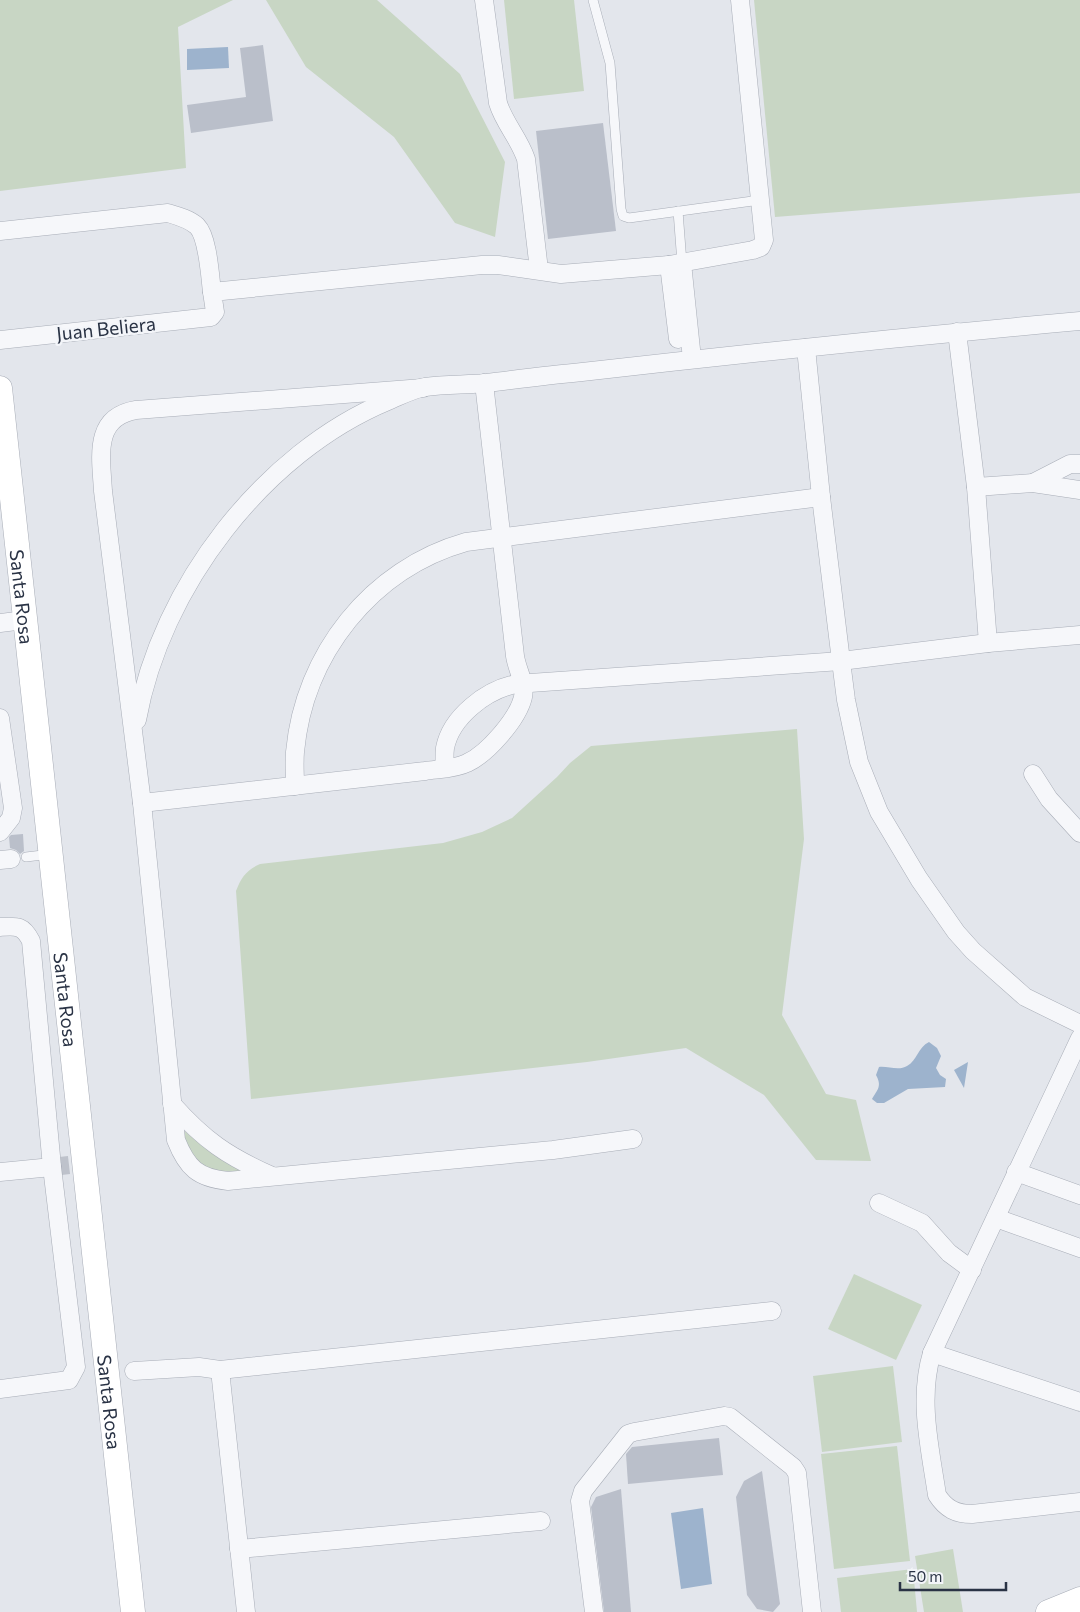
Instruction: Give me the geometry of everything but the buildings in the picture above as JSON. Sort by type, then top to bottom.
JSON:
[{"type":"street","points":[[484,0],[498,103],[501,114],[522,145],[526,159],[538,270]]},
{"type":"street","points":[[0,231],[168,213],[180,216],[197,226],[203,234],[212,292],[482,265],[498,265],[561,274],[676,264],[754,250],[761,247],[764,240],[740,0]]},
{"type":"street","points":[[676,264],[687,360]]},
{"type":"street","name":"Juan Beliera","points":[[0,340],[212,317],[215,312],[212,292]]},
{"type":"street","points":[[633,1139],[553,1150],[228,1181],[208,1178],[195,1170],[183,1158],[176,1140],[135,735],[103,491],[101,457],[104,435],[108,426],[114,417],[136,410],[484,383],[687,360],[1080,321]]},
{"type":"street","points":[[957,332],[976,487],[988,643]]},
{"type":"street","points":[[806,348],[821,497],[841,661],[857,753],[868,787],[879,812],[935,903],[956,932],[973,951],[1025,997],[1080,1024]]},
{"type":"street","points":[[142,803],[466,764],[496,739],[509,724],[523,697],[523,683],[516,665],[484,383]]},
{"type":"street","name":"Santa Rosa","points":[[0,388],[51,854],[80,1165],[133,1612]]},
{"type":"street","points":[[135,735],[148,675],[167,625],[204,559],[232,522],[291,461],[322,438],[348,421],[386,401],[423,388]]},
{"type":"street","points":[[1033,482],[1070,464],[1080,464]]},
{"type":"street","points":[[976,487],[1033,482],[1080,490]]},
{"type":"street","points":[[295,786],[295,752],[301,717],[312,682],[327,649],[344,623],[371,596],[414,562],[443,548],[501,536],[821,497]]},
{"type":"street","points":[[0,623],[24,620]]},
{"type":"street","points":[[444,768],[445,749],[449,736],[463,715],[479,700],[502,686],[841,661],[988,643],[1080,635]]},
{"type":"street","points":[[0,718],[13,808],[11,818],[0,832]]},
{"type":"street","points":[[1033,774],[1049,799],[1080,833]]},
{"type":"street","points":[[0,927],[20,927],[27,932],[31,941],[52,1167],[76,1367],[69,1380],[0,1389]]},
{"type":"street","points":[[1080,1038],[932,1352],[924,1390],[937,1494],[941,1502],[951,1511],[961,1514],[1080,1502]]},
{"type":"street","points":[[172,1104],[194,1128],[226,1153],[243,1163],[275,1177]]},
{"type":"street","points":[[0,1172],[52,1167]]},
{"type":"street","points":[[1016,1172],[1080,1195]]},
{"type":"street","points":[[879,1203],[922,1223],[949,1253],[972,1270]]},
{"type":"street","points":[[996,1218],[1080,1248]]},
{"type":"street","points":[[134,1371],[199,1367],[220,1370],[772,1311]]},
{"type":"street","points":[[932,1352],[1080,1402]]},
{"type":"street","points":[[220,1370],[246,1612]]},
{"type":"street","points":[[594,1612],[580,1501],[583,1491],[628,1434],[724,1416],[730,1417],[793,1467],[797,1473],[812,1612]]},
{"type":"street","points":[[239,1549],[541,1521]]},
{"type":"street","points":[[1048,1612],[1080,1599]]},
{"type":"lane","points":[[593,0],[610,64],[623,216],[629,218],[760,200]]},
{"type":"lane","points":[[676,264],[678,212]]},
{"type":"lane","points":[[12,859],[51,854]]},
{"type":"green space","points":[[0,0],[233,0],[178,27],[186,168],[0,191]]},
{"type":"green space","points":[[266,0],[377,0],[460,74],[505,162],[495,237],[455,223],[394,137],[306,67]]},
{"type":"green space","points":[[504,0],[574,0],[584,91],[514,99]]},
{"type":"green space","points":[[754,0],[1080,0],[1080,193],[775,217]]},
{"type":"green space","points":[[797,729],[804,839],[782,1015],[826,1094],[856,1100],[871,1161],[816,1160],[764,1095],[686,1048],[587,1062],[251,1099],[236,891],[242,878],[251,869],[260,864],[443,843],[482,832],[512,818],[570,763],[591,746]]},
{"type":"green space","points":[[182,1129],[212,1152],[246,1172],[214,1170],[200,1164],[189,1152]]},
{"type":"green space","points":[[854,1274],[922,1305],[896,1360],[828,1329]]},
{"type":"green space","points":[[893,1366],[902,1442],[822,1452],[813,1376]]},
{"type":"green space","points":[[897,1446],[910,1561],[834,1569],[821,1454]]},
{"type":"green space","points":[[953,1549],[963,1612],[924,1612],[915,1556]]},
{"type":"green space","points":[[913,1569],[917,1612],[841,1612],[837,1578]]},
{"type":"water","points":[[228,47],[229,68],[187,70],[187,49]]},
{"type":"water","points":[[929,1042],[937,1048],[941,1056],[936,1068],[940,1075],[946,1079],[945,1087],[908,1089],[884,1103],[877,1103],[872,1099],[879,1087],[876,1075],[879,1067],[901,1068],[907,1066],[913,1061],[922,1047]]},
{"type":"water","points":[[968,1062],[964,1088],[954,1070]]},
{"type":"water","points":[[703,1508],[712,1584],[681,1589],[671,1513]]},
{"type":"tunnel","points":[[52,1167],[69,1165]]}]
